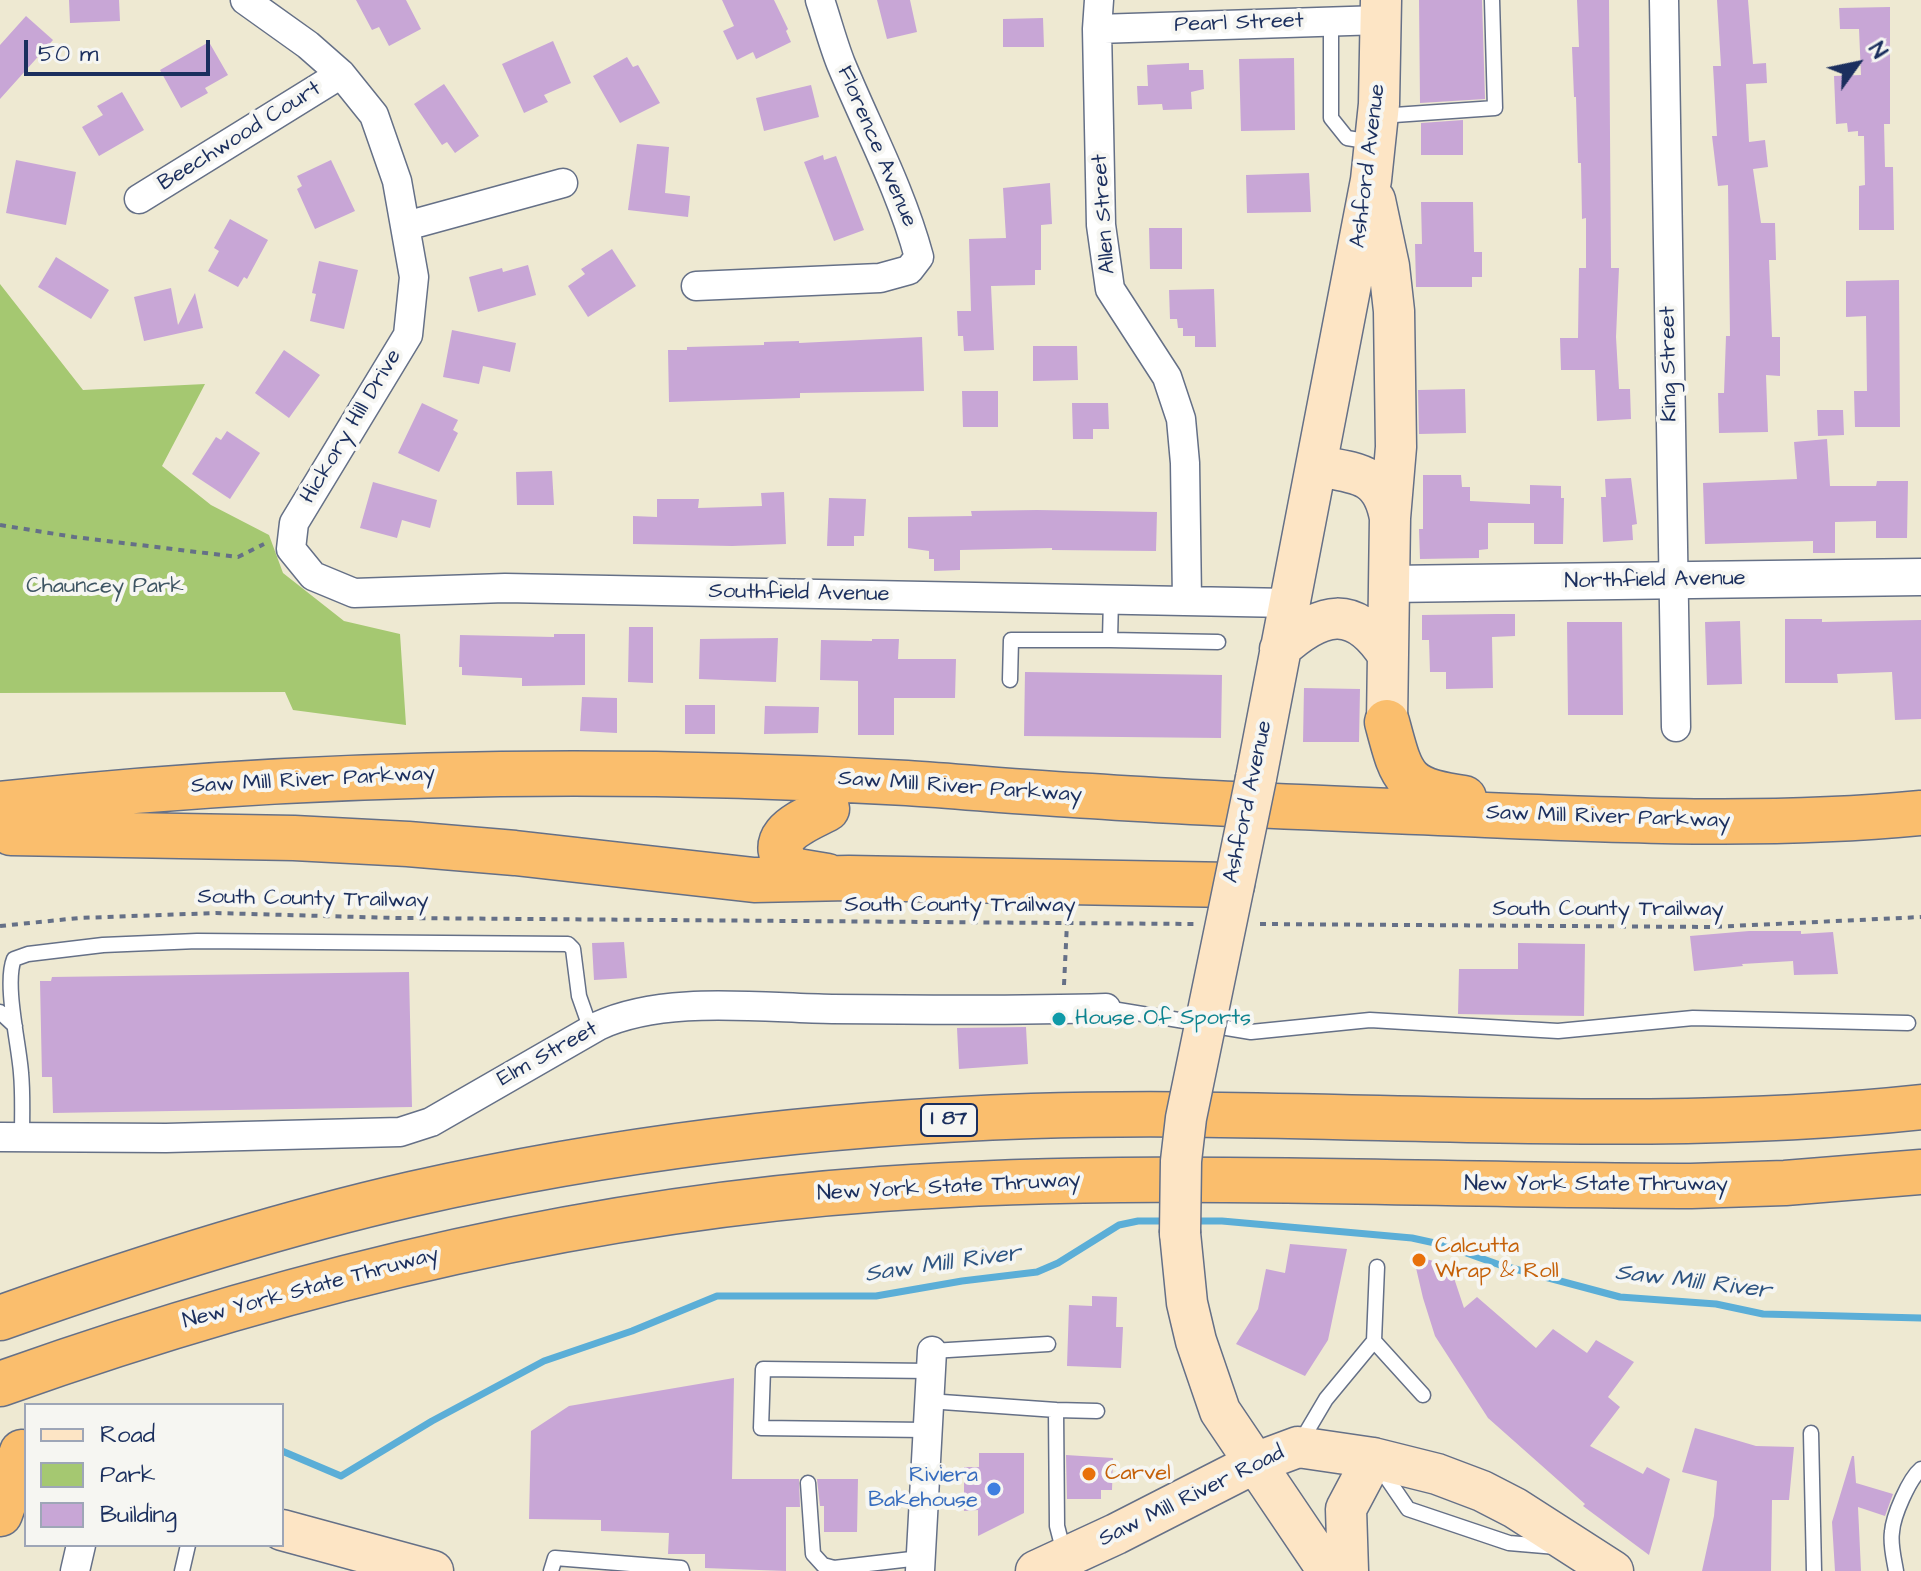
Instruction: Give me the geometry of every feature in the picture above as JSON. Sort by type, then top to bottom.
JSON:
[{"type":"highway","points":[[1265,792],[1337,793],[1357,784],[1372,770],[1387,722]]},
{"type":"highway","points":[[1387,722],[1400,768],[1406,777],[1426,791],[1627,820]]},
{"type":"highway","name":"Saw Mill River Parkway","points":[[4,824],[127,791],[307,779],[593,772],[1265,792],[1627,820],[1805,821],[1921,813]]},
{"type":"highway","name":"Saw Mill River Parkway","points":[[4,824],[450,805],[632,803],[827,809],[1278,837],[1596,849],[1730,852],[1921,843]]},
{"type":"highway","points":[[827,809],[786,833],[779,848],[781,856],[791,870],[849,878]]},
{"type":"highway","points":[[4,824],[379,842],[515,853],[754,880],[849,878],[1215,898]]},
{"type":"highway","name":"I 87","points":[[0,1318],[237,1239],[412,1194],[587,1160],[768,1135],[929,1121],[1035,1116],[1616,1122],[1798,1117],[1921,1107]]},
{"type":"highway","name":"New York State Thruway","points":[[1,1384],[243,1305],[431,1256],[611,1221],[790,1196],[1061,1180],[1691,1186],[1785,1183],[1921,1172]]},
{"type":"highway","points":[[0,1514],[16,1450]]},
{"type":"main road","name":"Ashford Avenue","points":[[1328,1571],[1220,1411],[1207,1377],[1187,1303],[1180,1233],[1181,1161],[1215,898],[1265,792],[1280,649],[1375,147],[1381,10]]},
{"type":"main road","points":[[1375,147],[1394,311],[1396,447],[1390,518],[1387,722]]},
{"type":"main road","points":[[1317,466],[1355,473],[1373,482],[1385,498],[1390,518]]},
{"type":"main road","points":[[1280,649],[1313,623],[1335,617],[1355,622],[1364,628],[1388,655]]},
{"type":"main road","name":"Saw Mill River Road","points":[[1050,1564],[1255,1463],[1298,1447],[1373,1458],[1437,1474],[1482,1491],[1515,1508],[1613,1571]]},
{"type":"main road","points":[[1348,1571],[1346,1509],[1373,1458]]},
{"type":"main road","points":[[284,1531],[368,1562],[433,1571]]},
{"type":"street","name":"Florence Avenue","points":[[696,286],[880,278],[909,270],[919,257],[910,225],[883,158],[840,61],[820,0]]},
{"type":"street","name":"Allen Street","points":[[1099,0],[1101,225],[1110,289],[1167,377],[1181,419],[1185,463],[1187,600]]},
{"type":"street","name":"King Street","points":[[1664,0],[1676,727]]},
{"type":"street","name":"Hickory Hill Drive","points":[[264,5],[341,74],[374,115],[397,181],[414,277],[408,335],[294,523],[292,538]]},
{"type":"street","name":"Pearl Street","points":[[1097,29],[1331,21],[1381,10]]},
{"type":"street","name":"Beechwood Court","points":[[139,199],[341,74]]},
{"type":"street","points":[[406,226],[563,183]]},
{"type":"street","name":"Southfield Avenue","points":[[292,538],[291,549],[313,576],[354,593],[505,588],[1289,603]]},
{"type":"street","name":"Northfield Avenue","points":[[1389,584],[1921,577]]},
{"type":"street","name":"Elm Street","points":[[11,1137],[166,1138],[400,1132],[431,1122],[591,1030],[627,1014],[674,1007],[1106,1008]]},
{"type":"street","points":[[920,1564],[931,1361]]},
{"type":"street","points":[[75,1571],[81,1547]]},
{"type":"lane","points":[[1331,21],[1331,118],[1347,138],[1375,147],[1495,108],[1492,0]]},
{"type":"lane","points":[[1110,640],[1111,598]]},
{"type":"lane","points":[[1010,680],[1011,640],[1218,642]]},
{"type":"lane","points":[[11,1137],[22,1075],[11,966],[14,959],[20,956],[103,945],[228,941],[568,944],[573,949],[579,996],[591,1030]]},
{"type":"lane","points":[[1106,1008],[1251,1032],[1370,1020],[1558,1031],[1693,1018],[1908,1023]]},
{"type":"lane","points":[[0,1012],[15,1026]]},
{"type":"lane","points":[[1298,1447],[1326,1399],[1374,1341],[1377,1267]]},
{"type":"lane","points":[[1374,1341],[1423,1395]]},
{"type":"lane","points":[[926,1430],[761,1428],[763,1369],[931,1361],[1048,1344]]},
{"type":"lane","points":[[928,1401],[1097,1411]]},
{"type":"lane","points":[[1050,1564],[1057,1526],[1056,1410]]},
{"type":"lane","points":[[1811,1433],[1814,1571]]},
{"type":"lane","points":[[1896,1571],[1892,1532],[1908,1488],[1921,1469]]},
{"type":"lane","points":[[808,1483],[813,1554],[823,1565],[834,1568],[920,1564]]},
{"type":"lane","points":[[182,1571],[188,1547]]},
{"type":"lane","points":[[553,1564],[681,1568],[682,1571]]},
{"type":"path","points":[[0,525],[238,557],[271,540],[292,538]]},
{"type":"path","name":"South County Trailway","points":[[0,926],[79,918],[203,913],[413,918],[1067,923],[1215,898]]},
{"type":"path","name":"South County Trailway","points":[[1256,924],[1711,927],[1921,917]]},
{"type":"path","points":[[1063,1010],[1067,923]]},
{"type":"green space","name":"Chauncey Park","points":[[0,284],[83,390],[205,384],[162,466],[211,505],[269,535],[283,573],[344,621],[400,634],[406,725],[293,710],[285,692],[0,693]]},
{"type":"building","points":[[69,0],[119,0],[120,21],[70,23]]},
{"type":"building","points":[[356,0],[406,0],[421,29],[389,46],[379,27],[372,30]]},
{"type":"building","points":[[722,0],[774,0],[791,42],[756,59],[753,52],[737,60],[723,31],[734,26]]},
{"type":"building","points":[[877,0],[910,0],[917,32],[887,39]]},
{"type":"building","points":[[1419,0],[1482,0],[1485,99],[1420,103]]},
{"type":"building","points":[[1577,0],[1609,0],[1611,268],[1619,268],[1616,337],[1619,389],[1630,389],[1631,419],[1597,421],[1595,370],[1561,370],[1560,338],[1578,338],[1579,268],[1586,268],[1586,218],[1582,219],[1572,47],[1579,47]]},
{"type":"building","points":[[1717,0],[1748,0],[1753,64],[1766,63],[1767,83],[1746,84],[1749,142],[1765,140],[1768,167],[1753,169],[1761,223],[1775,223],[1776,260],[1769,260],[1772,337],[1780,337],[1780,376],[1766,375],[1768,432],[1719,433],[1718,393],[1724,393],[1726,336],[1730,336],[1728,185],[1718,186],[1712,136],[1717,136],[1713,66],[1721,66]]},
{"type":"building","points":[[1890,7],[1890,124],[1884,124],[1885,167],[1893,167],[1894,230],[1859,230],[1859,186],[1865,185],[1864,136],[1858,136],[1858,131],[1848,132],[1847,123],[1836,124],[1834,76],[1861,75],[1859,29],[1840,29],[1839,8]]},
{"type":"building","points":[[26,16],[53,40],[0,99],[0,45]]},
{"type":"building","points":[[1043,18],[1044,47],[1003,47],[1003,19]]},
{"type":"building","points":[[553,41],[571,83],[544,95],[548,102],[524,113],[502,64]]},
{"type":"building","points":[[209,42],[228,75],[205,88],[208,93],[181,108],[160,70]]},
{"type":"building","points":[[627,57],[633,67],[638,65],[660,103],[620,123],[593,76]]},
{"type":"building","points":[[1294,58],[1295,130],[1241,131],[1239,59]]},
{"type":"building","points":[[1189,63],[1189,70],[1203,70],[1204,89],[1191,92],[1192,109],[1163,110],[1162,104],[1138,105],[1137,86],[1148,86],[1147,65]]},
{"type":"building","points":[[444,84],[479,136],[455,153],[447,142],[442,145],[414,104]]},
{"type":"building","points":[[811,85],[819,117],[764,131],[756,98]]},
{"type":"building","points":[[122,92],[144,130],[99,156],[82,127],[103,115],[97,106]]},
{"type":"building","points":[[1463,120],[1463,155],[1421,155],[1421,123]]},
{"type":"building","points":[[637,144],[669,147],[665,193],[690,196],[688,217],[628,210]]},
{"type":"building","points":[[823,155],[824,160],[836,156],[864,230],[834,241],[804,162]]},
{"type":"building","points":[[16,160],[76,172],[66,225],[6,213]]},
{"type":"building","points":[[331,160],[355,211],[315,229],[297,189],[302,186],[297,176]]},
{"type":"building","points":[[1309,173],[1311,212],[1247,213],[1246,175]]},
{"type":"building","points":[[1050,183],[1052,224],[1041,225],[1041,270],[1035,270],[1035,285],[991,286],[994,350],[964,351],[963,336],[958,336],[957,311],[971,311],[969,239],[1006,238],[1003,188]]},
{"type":"building","points":[[1421,202],[1473,202],[1474,252],[1482,252],[1482,277],[1472,277],[1472,287],[1416,287],[1415,244],[1422,244]]},
{"type":"building","points":[[230,219],[268,240],[247,279],[244,277],[238,287],[208,271],[219,251],[214,248]]},
{"type":"building","points":[[1149,228],[1182,228],[1182,269],[1150,269]]},
{"type":"building","points":[[612,249],[636,286],[588,317],[568,286],[585,274],[581,269]]},
{"type":"building","points":[[56,257],[109,290],[91,319],[38,287]]},
{"type":"building","points":[[319,261],[358,270],[344,329],[310,321]]},
{"type":"building","points":[[528,265],[536,295],[478,312],[469,277]]},
{"type":"building","points":[[1899,280],[1900,427],[1855,427],[1854,391],[1867,391],[1866,316],[1846,317],[1846,281]]},
{"type":"building","points":[[171,288],[178,325],[195,293],[203,328],[144,341],[134,297]]},
{"type":"building","points":[[1214,289],[1216,347],[1195,347],[1195,336],[1183,336],[1183,328],[1178,328],[1177,319],[1170,319],[1169,290]]},
{"type":"building","points":[[452,330],[516,343],[510,372],[483,366],[479,384],[443,377]]},
{"type":"building","points":[[922,337],[924,391],[800,393],[800,398],[669,402],[668,350],[764,345],[764,342]]},
{"type":"building","points":[[1033,346],[1077,346],[1078,380],[1033,381]]},
{"type":"building","points":[[284,350],[320,375],[289,418],[255,393]]},
{"type":"building","points":[[1465,389],[1466,433],[1419,434],[1418,390]]},
{"type":"building","points":[[962,391],[998,391],[998,427],[963,427]]},
{"type":"building","points":[[422,403],[458,420],[453,430],[458,433],[439,472],[398,453]]},
{"type":"building","points":[[1072,403],[1108,403],[1109,429],[1093,429],[1093,439],[1073,439]]},
{"type":"building","points":[[1817,410],[1843,410],[1844,435],[1818,436]]},
{"type":"building","points":[[227,431],[260,453],[230,499],[192,474],[216,437],[221,440]]},
{"type":"building","points":[[1827,439],[1830,486],[1876,486],[1877,481],[1908,481],[1907,538],[1876,538],[1876,521],[1835,522],[1835,553],[1813,553],[1813,541],[1705,544],[1703,483],[1797,479],[1794,442]]},
{"type":"building","points":[[552,471],[554,505],[517,505],[516,472]]},
{"type":"building","points":[[1423,475],[1461,475],[1462,487],[1470,487],[1470,501],[1530,504],[1530,485],[1561,486],[1561,498],[1564,498],[1563,544],[1534,544],[1534,523],[1488,523],[1488,549],[1479,550],[1479,558],[1420,559]]},
{"type":"building","points":[[1631,478],[1637,524],[1632,525],[1633,540],[1603,542],[1601,497],[1606,497],[1605,479]]},
{"type":"building","points":[[373,482],[437,500],[430,528],[402,520],[397,538],[360,528]]},
{"type":"building","points":[[784,492],[786,544],[633,544],[633,516],[657,517],[657,499],[699,499],[698,508],[762,506],[761,493]]},
{"type":"building","points":[[829,498],[866,499],[864,536],[854,536],[854,546],[827,546]]},
{"type":"building","points":[[971,511],[1157,512],[1156,551],[1052,548],[960,550],[960,570],[934,571],[934,559],[929,559],[929,551],[908,548],[908,517],[972,516]]},
{"type":"building","points":[[1515,614],[1515,636],[1492,637],[1493,688],[1446,689],[1446,672],[1430,672],[1429,640],[1422,640],[1422,615]]},
{"type":"building","points":[[1785,619],[1822,619],[1822,622],[1921,620],[1921,719],[1895,720],[1892,672],[1837,674],[1838,683],[1785,683]]},
{"type":"building","points":[[1740,621],[1742,684],[1707,685],[1705,622]]},
{"type":"building","points":[[1567,622],[1622,622],[1623,715],[1568,715]]},
{"type":"building","points":[[629,627],[653,627],[653,683],[628,682]]},
{"type":"building","points":[[554,634],[585,634],[585,685],[522,686],[522,678],[462,675],[462,667],[459,667],[460,635],[554,637]]},
{"type":"building","points":[[778,638],[776,682],[699,679],[700,639]]},
{"type":"building","points":[[899,639],[898,659],[956,659],[955,698],[894,698],[894,735],[858,735],[858,681],[820,680],[821,640]]},
{"type":"building","points":[[1025,672],[1222,675],[1221,738],[1024,736]]},
{"type":"building","points":[[1304,688],[1360,689],[1359,742],[1303,742]]},
{"type":"building","points":[[582,697],[617,698],[617,733],[580,731]]},
{"type":"building","points":[[685,705],[715,705],[715,734],[685,734]]},
{"type":"building","points":[[765,706],[819,707],[818,733],[764,734]]},
{"type":"building","points":[[1749,931],[1833,932],[1838,974],[1794,975],[1793,961],[1694,971],[1690,936]]},
{"type":"building","points":[[624,942],[627,978],[594,980],[592,943]]},
{"type":"building","points":[[1518,943],[1585,944],[1584,1016],[1458,1014],[1459,969],[1518,969]]},
{"type":"building","points":[[409,972],[412,1107],[53,1113],[52,1077],[42,1077],[40,981],[51,981],[52,977]]},
{"type":"building","points":[[1026,1027],[1028,1064],[959,1069],[957,1028]]},
{"type":"building","points":[[1290,1244],[1347,1249],[1328,1340],[1305,1376],[1236,1344],[1258,1309],[1266,1269],[1285,1273]]},
{"type":"building","points":[[1413,1255],[1450,1266],[1464,1308],[1477,1297],[1536,1348],[1553,1329],[1587,1353],[1596,1340],[1634,1362],[1608,1397],[1620,1407],[1590,1446],[1643,1474],[1647,1467],[1670,1479],[1649,1555],[1583,1506],[1585,1504],[1488,1418],[1435,1336]]},
{"type":"building","points":[[1092,1296],[1117,1297],[1116,1327],[1123,1327],[1121,1368],[1067,1366],[1069,1305],[1092,1306]]},
{"type":"building","points":[[734,1378],[732,1479],[799,1479],[800,1507],[786,1507],[786,1571],[705,1568],[705,1554],[668,1554],[669,1533],[601,1531],[601,1520],[529,1519],[531,1431],[569,1406]]},
{"type":"building","points":[[1695,1428],[1756,1446],[1794,1447],[1789,1500],[1772,1500],[1771,1571],[1702,1571],[1714,1516],[1717,1481],[1682,1472]]},
{"type":"building","name":"Riviera Bakehouse","points":[[979,1453],[1024,1453],[1024,1513],[978,1536],[978,1510],[964,1511],[964,1467],[979,1467]]},
{"type":"building","name":"Carvel","points":[[1066,1455],[1113,1458],[1112,1490],[1101,1490],[1101,1499],[1067,1499]]},
{"type":"building","points":[[1852,1456],[1856,1483],[1893,1494],[1885,1516],[1858,1507],[1861,1571],[1835,1571],[1832,1522]]},
{"type":"building","points":[[817,1479],[858,1479],[857,1532],[824,1532],[824,1506],[820,1506]]},
{"type":"waterway","name":"Saw Mill River","points":[[284,1452],[341,1476],[432,1421],[544,1361],[632,1331],[717,1296],[876,1296],[1037,1272],[1058,1263],[1119,1225],[1138,1221],[1169,1221]]},
{"type":"waterway","name":"Saw Mill River","points":[[1194,1221],[1412,1238],[1620,1297],[1716,1304],[1763,1314],[1921,1318]]},
{"type":"place","name":"House Of Sports","points":[[1059,1019]]},
{"type":"place","name":"Calcutta Wrap & Roll","points":[[1419,1260]]},
{"type":"place","name":"Carvel","points":[[1089,1474]]},
{"type":"place","name":"Riviera Bakehouse","points":[[994,1489]]}]
